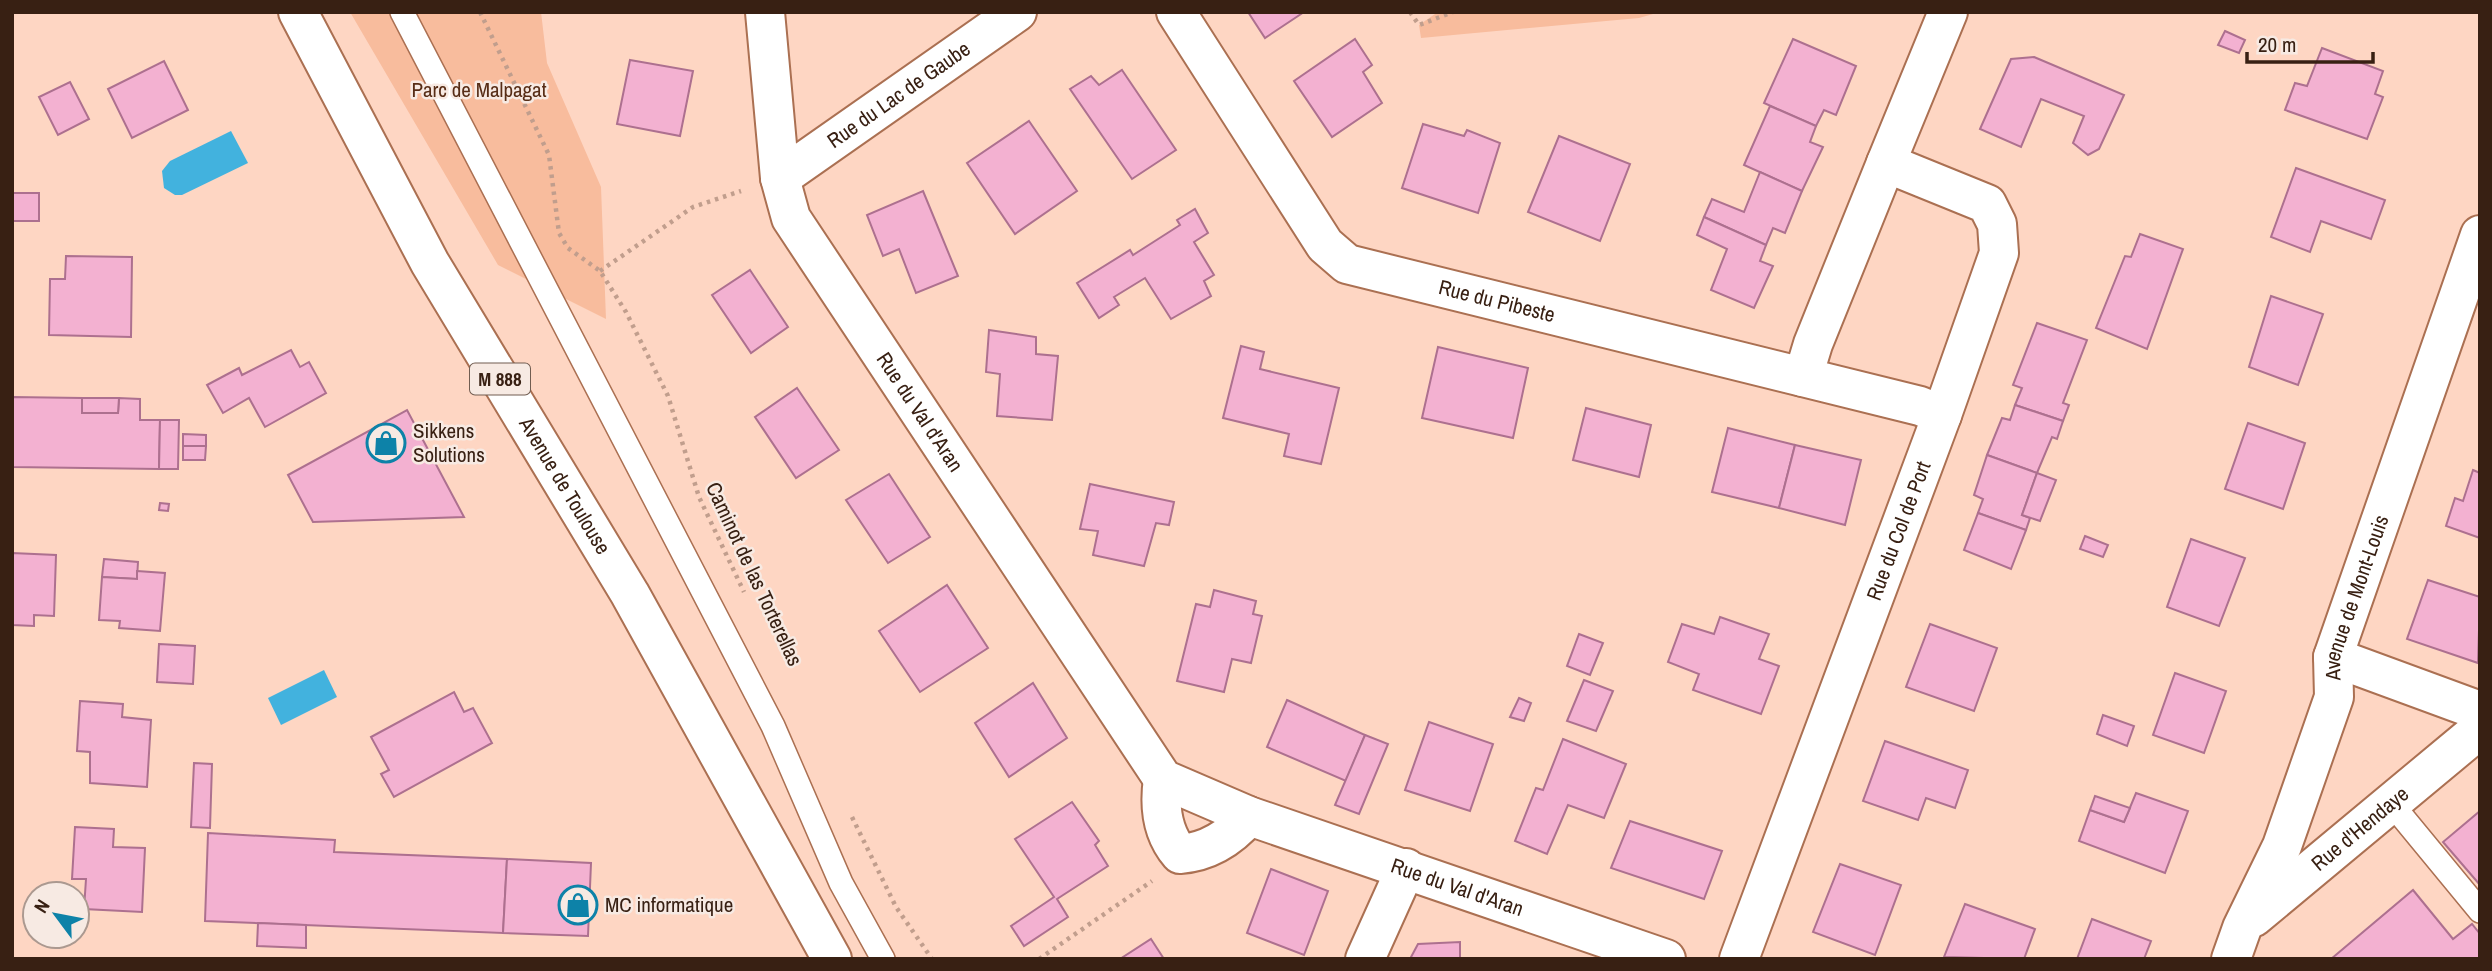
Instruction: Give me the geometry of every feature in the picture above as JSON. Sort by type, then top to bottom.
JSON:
[{"type":"street","name":"Avenue de Toulouse","points":[[298,12],[430,263],[630,594],[832,959]]},
{"type":"street","name":"Rue du Val d'Aran","points":[[765,12],[780,178],[791,218],[1163,779],[1249,816],[1666,959]]},
{"type":"street","name":"Rue du Lac de Gaube","points":[[780,178],[1017,12]]},
{"type":"street","name":"Rue du Pibeste","points":[[1176,12],[1325,246],[1347,264],[1920,406],[1942,415]]},
{"type":"street","points":[[1803,377],[1813,344],[1948,12]]},
{"type":"street","name":"Rue du Col de Port","points":[[1739,959],[1942,415],[1999,253],[1997,224],[1987,204],[1886,163]]},
{"type":"street","name":"Avenue de Mont-Louis","points":[[2236,943],[2282,846],[2334,697],[2333,657],[2480,235]]},
{"type":"street","points":[[2333,657],[2480,712]]},
{"type":"street","name":"Rue d'Hendaye","points":[[2236,943],[2391,803],[2480,729]]},
{"type":"street","points":[[1163,779],[1160,800],[1169,841],[1180,854],[1200,852],[1237,830],[1249,816]]},
{"type":"street","points":[[1365,959],[1406,868]]},
{"type":"lane","points":[[402,12],[773,726],[841,883],[883,959]]},
{"type":"lane","points":[[2391,803],[2480,911]]},
{"type":"path","name":"Caminot de las Torterellas","points":[[480,12],[549,155],[559,233],[568,248],[600,271],[626,312],[668,396],[699,497],[745,593]]},
{"type":"path","points":[[1410,12],[1419,26],[1453,12]]},
{"type":"path","points":[[600,271],[693,207],[780,178]]},
{"type":"path","points":[[849,810],[896,907],[932,959]]},
{"type":"path","points":[[1039,959],[1168,870],[1180,854]]},
{"type":"green space","name":"Parc de Malpagat","points":[[350,12],[541,12],[547,63],[601,187],[606,319],[498,265]]},
{"type":"green space","points":[[1438,12],[1660,12],[1639,18],[1421,38],[1419,25]]},
{"type":"water","points":[[231,131],[248,163],[182,195],[175,195],[164,188],[162,171],[170,161]]},
{"type":"water","points":[[324,670],[337,697],[281,725],[268,698]]},
{"type":"building","points":[[1248,12],[1304,12],[1265,38]]},
{"type":"building","points":[[2225,31],[2245,40],[2239,53],[2218,45]]},
{"type":"building","points":[[1355,39],[1372,65],[1363,72],[1382,103],[1332,137],[1294,81]]},
{"type":"building","points":[[1793,39],[1856,66],[1836,115],[1824,110],[1816,126],[1764,103]]},
{"type":"building","points":[[2322,48],[2383,71],[2375,94],[2383,97],[2367,139],[2285,110],[2295,83],[2307,86]]},
{"type":"building","points":[[2034,57],[2124,95],[2099,149],[2088,155],[2073,143],[2084,116],[2041,99],[2021,147],[1980,129],[2011,59]]},
{"type":"building","points":[[630,60],[693,71],[680,136],[617,124]]},
{"type":"building","points":[[164,61],[188,110],[132,138],[108,89]]},
{"type":"building","points":[[1122,70],[1176,150],[1132,179],[1070,89],[1091,76],[1099,85]]},
{"type":"building","points":[[70,82],[89,119],[58,135],[39,97]]},
{"type":"building","points":[[1770,106],[1816,126],[1810,142],[1823,147],[1802,191],[1744,165]]},
{"type":"building","points":[[1029,121],[1077,191],[1015,234],[967,163]]},
{"type":"building","points":[[1423,124],[1464,136],[1467,130],[1500,143],[1478,213],[1402,188]]},
{"type":"building","points":[[1559,136],[1630,164],[1600,241],[1528,212]]},
{"type":"building","points":[[2296,168],[2385,200],[2371,239],[2321,221],[2310,252],[2271,237]]},
{"type":"building","points":[[1760,172],[1802,191],[1785,233],[1773,228],[1766,245],[1704,217],[1712,199],[1744,212]]},
{"type":"building","points":[[923,191],[958,276],[916,293],[899,249],[883,256],[867,215]]},
{"type":"building","points":[[12,193],[39,193],[39,221],[12,221]]},
{"type":"building","points":[[1195,209],[1208,233],[1194,242],[1214,275],[1204,281],[1211,296],[1171,319],[1145,278],[1114,297],[1119,305],[1099,318],[1077,283],[1130,250],[1133,255],[1180,225],[1177,220]]},
{"type":"building","points":[[1704,217],[1766,245],[1760,261],[1773,266],[1754,308],[1711,290],[1727,249],[1697,235]]},
{"type":"building","points":[[2140,234],[2183,249],[2147,349],[2096,328],[2125,256],[2131,257]]},
{"type":"building","points":[[66,256],[132,257],[131,337],[49,335],[50,279],[65,279]]},
{"type":"building","points":[[750,270],[788,327],[751,353],[712,295]]},
{"type":"building","points":[[2271,296],[2323,314],[2298,385],[2249,367]]},
{"type":"building","points":[[2037,323],[2087,340],[2063,403],[2069,405],[2063,421],[2015,405],[2022,388],[2013,385]]},
{"type":"building","points":[[989,330],[1036,337],[1036,354],[1058,356],[1052,420],[997,416],[1000,374],[986,372]]},
{"type":"building","points":[[1241,346],[1264,352],[1260,369],[1339,388],[1321,464],[1284,456],[1289,434],[1223,418]]},
{"type":"building","points":[[1438,347],[1528,368],[1513,438],[1422,418]]},
{"type":"building","points":[[291,350],[300,367],[309,362],[326,393],[265,427],[249,398],[223,413],[207,385],[239,368],[242,375]]},
{"type":"building","points":[[797,388],[839,450],[796,478],[755,417]]},
{"type":"building","points":[[12,397],[82,398],[82,413],[118,413],[119,398],[140,399],[140,420],[160,420],[159,469],[12,467]]},
{"type":"building","points":[[82,398],[119,398],[118,413],[82,413]]},
{"type":"building","points":[[2015,405],[2063,421],[2057,439],[2052,437],[2037,473],[1987,455],[2002,418],[2010,420]]},
{"type":"building","points":[[1586,408],[1651,425],[1639,477],[1573,460]]},
{"type":"building","name":"Sikkens Solutions","points":[[407,410],[464,517],[313,522],[288,475]]},
{"type":"building","points":[[160,420],[179,420],[178,469],[159,469]]},
{"type":"building","points":[[2248,423],[2305,443],[2283,509],[2225,489]]},
{"type":"building","points":[[1728,428],[1795,445],[1779,508],[1712,492]]},
{"type":"building","points":[[183,434],[206,435],[206,446],[183,446]]},
{"type":"building","points":[[1795,445],[1861,460],[1845,525],[1779,508]]},
{"type":"building","points":[[183,446],[206,446],[205,460],[183,460]]},
{"type":"building","points":[[1987,455],[2037,473],[2022,515],[2030,518],[2026,530],[1978,513],[1983,499],[1974,495]]},
{"type":"building","points":[[2473,470],[2480,473],[2480,538],[2446,526],[2455,498],[2463,501]]},
{"type":"building","points":[[2037,473],[2056,480],[2040,521],[2022,515]]},
{"type":"building","points":[[889,474],[930,537],[888,563],[846,500]]},
{"type":"building","points":[[1090,484],[1174,502],[1169,525],[1156,523],[1144,566],[1093,555],[1098,531],[1080,529]]},
{"type":"building","points":[[160,503],[169,504],[168,511],[159,510]]},
{"type":"building","points":[[1978,513],[2026,530],[2011,569],[1964,550]]},
{"type":"building","points":[[2085,536],[2108,545],[2103,557],[2080,549]]},
{"type":"building","points":[[2191,539],[2245,558],[2219,626],[2167,607]]},
{"type":"building","points":[[12,553],[56,555],[54,616],[34,615],[34,626],[12,625]]},
{"type":"building","points":[[104,559],[138,562],[137,579],[102,577]]},
{"type":"building","points":[[137,571],[165,573],[160,631],[119,628],[120,621],[99,620],[102,577],[137,579]]},
{"type":"building","points":[[2428,580],[2480,597],[2478,663],[2407,639]]},
{"type":"building","points":[[947,585],[988,648],[920,692],[879,631]]},
{"type":"building","points":[[1214,590],[1256,601],[1253,614],[1262,616],[1251,663],[1232,659],[1224,692],[1177,681],[1196,604],[1210,607]]},
{"type":"building","points":[[1720,617],[1769,634],[1759,659],[1779,666],[1761,714],[1693,690],[1699,674],[1668,662],[1682,624],[1714,634]]},
{"type":"building","points":[[1930,624],[1997,648],[1974,711],[1906,687]]},
{"type":"building","points":[[1579,634],[1603,643],[1590,675],[1567,666]]},
{"type":"building","points":[[159,644],[195,646],[193,684],[157,682]]},
{"type":"building","points":[[2175,673],[2226,691],[2204,753],[2153,735]]},
{"type":"building","points":[[1584,680],[1613,691],[1596,731],[1567,721]]},
{"type":"building","points":[[1033,683],[1067,738],[1009,777],[975,723]]},
{"type":"building","points":[[454,692],[464,712],[473,708],[492,743],[394,797],[381,774],[389,770],[371,737]]},
{"type":"building","points":[[1519,698],[1531,703],[1524,721],[1510,717]]},
{"type":"building","points":[[1287,700],[1365,735],[1346,781],[1267,747]]},
{"type":"building","points":[[80,701],[123,704],[122,717],[151,720],[147,787],[90,783],[90,752],[77,751]]},
{"type":"building","points":[[2103,715],[2134,726],[2127,746],[2097,734]]},
{"type":"building","points":[[1429,722],[1493,744],[1470,811],[1405,790]]},
{"type":"building","points":[[1365,735],[1388,744],[1359,814],[1335,805]]},
{"type":"building","points":[[1563,739],[1626,764],[1604,818],[1568,805],[1547,854],[1515,841],[1536,788],[1543,790]]},
{"type":"building","points":[[1885,741],[1968,770],[1955,808],[1926,798],[1918,820],[1863,801]]},
{"type":"building","points":[[194,763],[212,764],[210,828],[191,827]]},
{"type":"building","points":[[2136,793],[2188,811],[2165,873],[2079,841],[2090,810],[2124,822]]},
{"type":"building","points":[[2095,796],[2130,808],[2124,822],[2090,810]]},
{"type":"building","points":[[1072,802],[1099,841],[1095,845],[1108,866],[1057,899],[1068,917],[1024,946],[1011,926],[1054,897],[1015,839]]},
{"type":"building","points":[[2480,811],[2480,885],[2443,842]]},
{"type":"building","points":[[1630,821],[1722,851],[1704,899],[1611,868]]},
{"type":"building","points":[[75,827],[114,829],[113,847],[145,848],[142,912],[91,909],[91,880],[72,879]]},
{"type":"building","points":[[208,833],[335,840],[334,852],[507,859],[503,933],[205,921]]},
{"type":"building","points":[[507,859],[591,863],[588,936],[503,933]]},
{"type":"building","points":[[1840,864],[1901,885],[1875,955],[1813,932]]},
{"type":"building","points":[[1271,869],[1328,891],[1304,955],[1247,933]]},
{"type":"building","points":[[2413,890],[2453,939],[2472,924],[2480,934],[2480,959],[2331,959]]},
{"type":"building","points":[[1965,904],[2035,929],[2024,959],[1944,957]]},
{"type":"building","points":[[2092,919],[2151,941],[2144,959],[2077,959]]},
{"type":"building","points":[[258,923],[306,925],[306,948],[257,946]]},
{"type":"building","points":[[1151,939],[1164,959],[1120,959]]},
{"type":"building","points":[[1460,942],[1460,959],[1410,959],[1418,944]]},
{"type":"place","name":"Sikkens Solutions","points":[[386,443]]},
{"type":"place","name":"MC informatique","points":[[578,905]]}]
